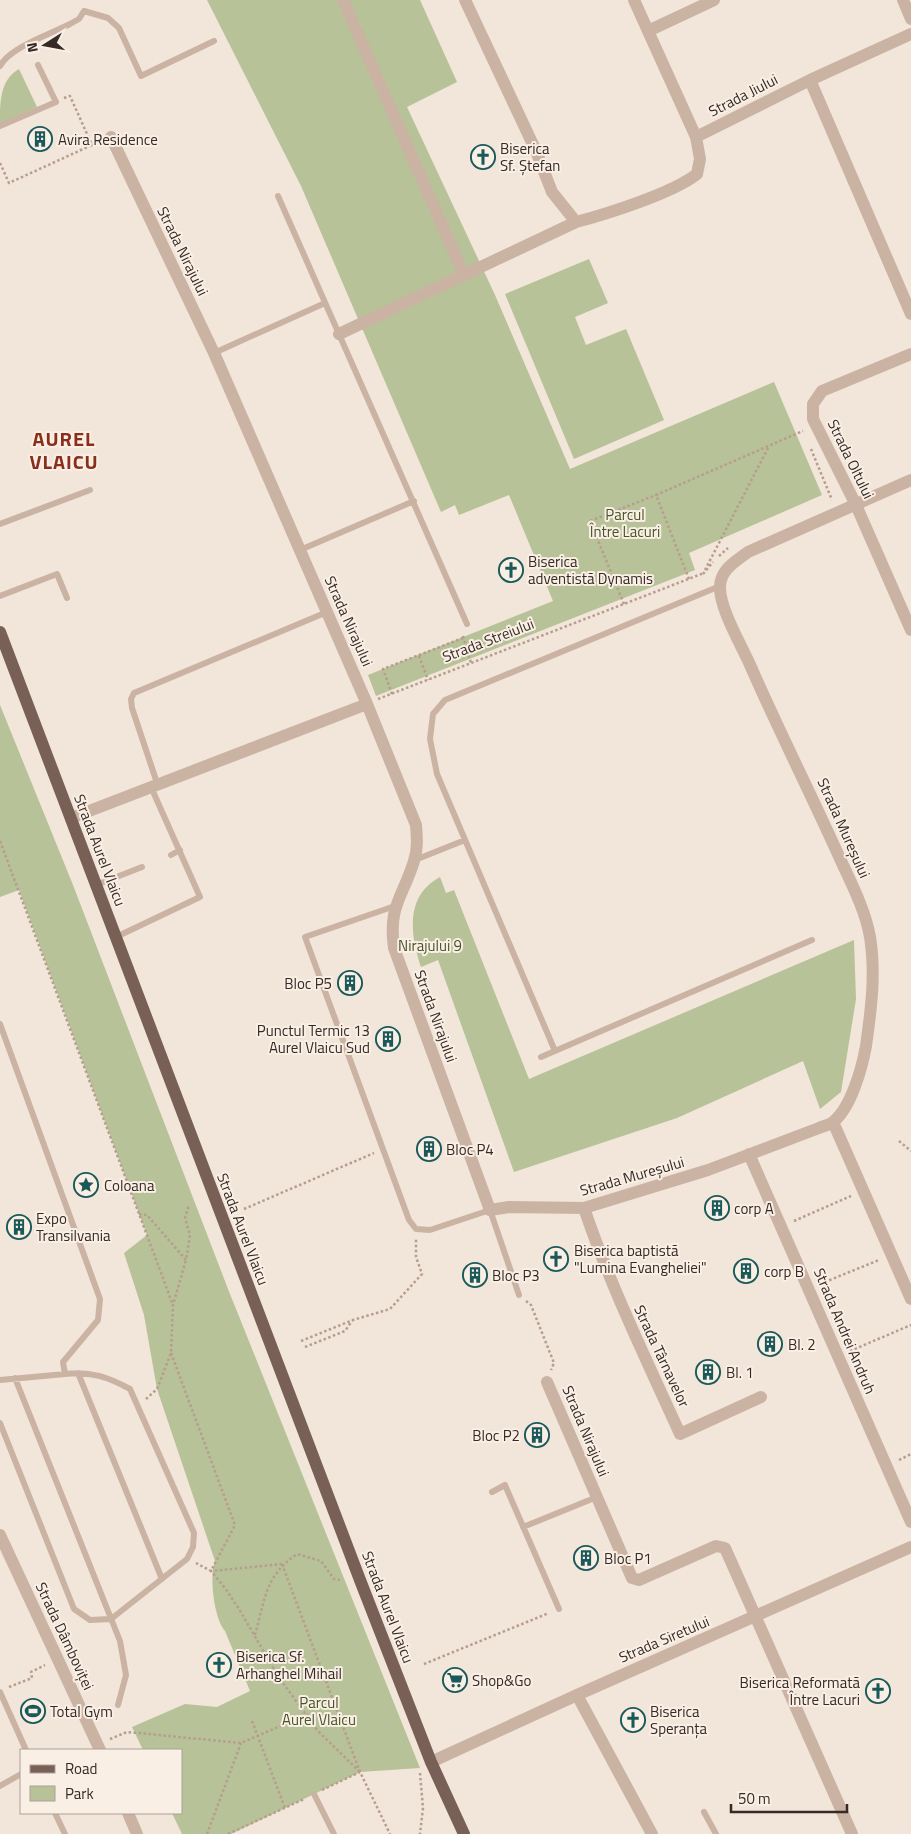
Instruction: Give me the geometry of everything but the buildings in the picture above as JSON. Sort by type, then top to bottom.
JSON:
[{"type":"main road","name":"Strada Aurel Vlaicu","points":[[0,632],[276,1362],[431,1762],[464,1834]]},
{"type":"street","points":[[343,0],[464,275]]},
{"type":"street","points":[[465,0],[536,150],[552,192],[576,222]]},
{"type":"street","name":"Strada Jiului","points":[[634,0],[696,137],[810,80],[911,34]]},
{"type":"street","points":[[648,31],[714,0]]},
{"type":"street","points":[[903,0],[911,20]]},
{"type":"street","points":[[810,80],[911,314]]},
{"type":"street","name":"Strada Nirajului","points":[[111,136],[214,353],[367,704],[416,825],[417,844],[414,860],[395,906],[392,930],[394,948],[490,1210]]},
{"type":"street","points":[[339,334],[576,222],[600,216],[690,179],[697,174],[700,167],[696,137]]},
{"type":"street","name":"Strada Oltului","points":[[911,354],[822,390],[813,404],[813,419],[856,506],[911,630]]},
{"type":"street","points":[[720,586],[722,576],[736,561],[748,552],[776,538],[856,506],[911,480]]},
{"type":"street","name":"Strada Mureșului","points":[[490,1210],[518,1207],[584,1208],[668,1183],[833,1122],[851,1093],[864,1055],[873,976],[870,936],[857,897],[814,800],[758,684],[724,607],[720,586]]},
{"type":"street","points":[[71,818],[153,784],[367,704]]},
{"type":"street","points":[[833,1122],[908,1281],[911,1299]]},
{"type":"street","name":"Strada Andrei Andruh","points":[[749,1154],[911,1522]]},
{"type":"street","name":"Strada Târnavelor","points":[[584,1208],[614,1288],[680,1434],[761,1397]]},
{"type":"street","name":"Strada Nirajului","points":[[547,1382],[632,1578],[639,1580],[716,1546],[721,1546],[725,1548],[755,1617]]},
{"type":"street","name":"Strada Dâmboviței","points":[[0,1535],[4,1555],[58,1658],[99,1747]]},
{"type":"street","name":"Strada Siretului","points":[[431,1762],[911,1547]]},
{"type":"street","points":[[755,1617],[852,1834]]},
{"type":"street","points":[[577,1695],[652,1834]]},
{"type":"street","points":[[128,1814],[138,1834]]},
{"type":"lane","points":[[0,66],[4,58],[79,19],[84,11],[114,22],[119,28],[141,76],[214,41]]},
{"type":"lane","points":[[0,126],[56,102],[38,65]]},
{"type":"lane","points":[[278,196],[414,501],[466,624]]},
{"type":"lane","points":[[214,353],[325,303]]},
{"type":"lane","points":[[0,524],[90,490]]},
{"type":"lane","points":[[300,550],[414,501]]},
{"type":"lane","points":[[0,596],[57,574],[67,598]]},
{"type":"lane","points":[[555,1051],[437,774],[430,739],[433,714],[445,700],[720,586]]},
{"type":"lane","points":[[116,937],[200,897],[153,784],[132,708],[131,699],[134,693],[327,612]]},
{"type":"lane","points":[[414,860],[465,840]]},
{"type":"lane","points":[[170,854],[180,850]]},
{"type":"lane","points":[[96,885],[142,867]]},
{"type":"lane","points":[[395,906],[305,937],[409,1220],[416,1229],[430,1230],[490,1210]]},
{"type":"lane","points":[[541,1057],[812,940]]},
{"type":"lane","points":[[0,1024],[100,1300],[98,1320],[63,1362],[65,1374]]},
{"type":"lane","name":"Strada Nirajului","points":[[490,1210],[519,1295]]},
{"type":"lane","points":[[78,1373],[162,1579]]},
{"type":"lane","points":[[0,1380],[78,1373],[108,1377],[130,1389],[194,1533],[193,1547],[187,1559],[111,1619],[90,1620],[74,1610],[0,1423]]},
{"type":"lane","points":[[15,1378],[120,1640],[126,1675],[118,1705]]},
{"type":"lane","points":[[492,1492],[505,1485],[559,1609]]},
{"type":"lane","points":[[523,1527],[597,1497]]},
{"type":"lane","points":[[0,1692],[26,1749]]},
{"type":"lane","points":[[0,1786],[20,1775]]},
{"type":"lane","points":[[314,1794],[334,1834]]},
{"type":"lane","points":[[704,1812],[716,1834]]},
{"type":"lane","points":[[55,1814],[65,1834]]},
{"type":"path","points":[[56,102],[70,96],[92,145]]},
{"type":"path","points":[[0,163],[9,183],[111,136]]},
{"type":"path","points":[[624,604],[590,521],[803,430],[807,439]]},
{"type":"path","points":[[703,574],[769,445]]},
{"type":"path","points":[[810,448],[832,500],[823,504]]},
{"type":"path","points":[[656,494],[689,579]]},
{"type":"path","points":[[703,574],[723,550],[732,546]]},
{"type":"path","name":"Strada Streiului","points":[[367,704],[711,570]]},
{"type":"path","points":[[392,694],[383,669],[463,638],[471,664]]},
{"type":"path","points":[[419,655],[428,680]]},
{"type":"path","points":[[0,841],[173,1305]]},
{"type":"path","points":[[899,1141],[911,1150]]},
{"type":"path","points":[[244,1209],[383,1149]]},
{"type":"path","points":[[802,1218],[843,1200]]},
{"type":"path","points":[[139,1408],[157,1388],[171,1352],[173,1305],[186,1260],[190,1235],[185,1218],[189,1204]]},
{"type":"path","points":[[139,1214],[148,1215],[186,1260]]},
{"type":"path","points":[[301,1341],[353,1320],[390,1309],[422,1274],[416,1257],[416,1229]]},
{"type":"path","points":[[832,1279],[873,1262]]},
{"type":"path","name":"Strada Nirajului","points":[[519,1295],[532,1305],[554,1363],[547,1382]]},
{"type":"path","points":[[305,1348],[345,1331],[353,1320]]},
{"type":"path","points":[[838,1356],[911,1325]]},
{"type":"path","points":[[171,1352],[235,1525],[211,1571]]},
{"type":"path","points":[[255,1635],[271,1579],[282,1564],[298,1554],[321,1561],[334,1580],[340,1580]]},
{"type":"path","points":[[187,1559],[211,1571],[225,1588],[278,1676],[308,1714],[317,1730],[360,1772]]},
{"type":"path","points":[[211,1571],[282,1564]]},
{"type":"path","points":[[282,1564],[360,1772],[390,1834]]},
{"type":"path","points":[[424,1664],[559,1609]]},
{"type":"path","points":[[8,1687],[32,1678],[31,1672],[58,1658]]},
{"type":"path","points":[[99,1747],[127,1732],[241,1743],[308,1714]]},
{"type":"path","points":[[252,1721],[285,1808]]},
{"type":"path","points":[[207,1834],[241,1743]]},
{"type":"path","points":[[420,1768],[423,1808],[420,1834]]},
{"type":"path","points":[[228,1834],[360,1772]]},
{"type":"green space","name":"Parcul Între Lacuri","points":[[207,0],[420,0],[457,82],[407,107],[495,295],[570,469],[774,382],[822,495],[689,553],[695,570],[376,696],[368,675],[553,601],[509,495],[459,515],[455,505],[441,512],[301,186]]},
{"type":"green space","points":[[19,69],[37,107],[0,124],[2,92],[8,79]]},
{"type":"green space","points":[[589,259],[608,303],[575,317],[586,345],[626,329],[664,420],[574,459],[505,294]]},
{"type":"green space","name":"Parcul Aurel Vlaicu","points":[[0,705],[73,885],[228,1289],[420,1768],[360,1772],[231,1834],[182,1834],[172,1814],[182,1814],[182,1749],[143,1749],[132,1727],[185,1704],[217,1707],[250,1691],[215,1608],[212,1577],[215,1561],[157,1389],[144,1315],[124,1253],[147,1235],[19,890],[0,897]]},
{"type":"green space","name":"Nirajului 9","points":[[440,877],[446,893],[454,890],[529,1079],[854,940],[856,999],[841,1092],[820,1109],[803,1061],[677,1118],[514,1172],[438,960],[421,967],[417,954],[413,929],[416,905],[421,894]]},
{"type":"place","name":"Avira Residence","points":[[40,139]]},
{"type":"place","name":"Biserica Sf. Ștefan","points":[[483,157]]},
{"type":"place","name":"Biserica adventistă Dynamis","points":[[511,570]]},
{"type":"place","name":"Bloc P5","points":[[350,983]]},
{"type":"place","name":"Punctul Termic 13 Aurel Vlaicu Sud","points":[[388,1039]]},
{"type":"place","name":"Bloc P4","points":[[429,1149]]},
{"type":"place","name":"Coloana","points":[[86,1185]]},
{"type":"place","name":"corp A","points":[[717,1208]]},
{"type":"place","name":"Expo Transilvania","points":[[19,1227]]},
{"type":"place","name":"Biserica baptistă \"Lumina Evangheliei\"","points":[[556,1259]]},
{"type":"place","name":"corp B","points":[[746,1271]]},
{"type":"place","name":"Bloc P3","points":[[475,1275]]},
{"type":"place","name":"Bl. 2","points":[[770,1344]]},
{"type":"place","name":"Bl. 1","points":[[708,1372]]},
{"type":"place","name":"Bloc P2","points":[[537,1435]]},
{"type":"place","name":"Bloc P1","points":[[586,1558]]},
{"type":"place","name":"Biserica Sf. Arhanghel Mihail","points":[[219,1665]]},
{"type":"place","name":"Shop&Go","points":[[455,1680]]},
{"type":"place","name":"Biserica Reformată Între Lacuri","points":[[878,1691]]},
{"type":"place","name":"Total Gym","points":[[33,1711]]},
{"type":"place","name":"Biserica Speranța","points":[[633,1720]]},
{"type":"district","name":"AUREL VLAICU","points":[[64,450]]}]
